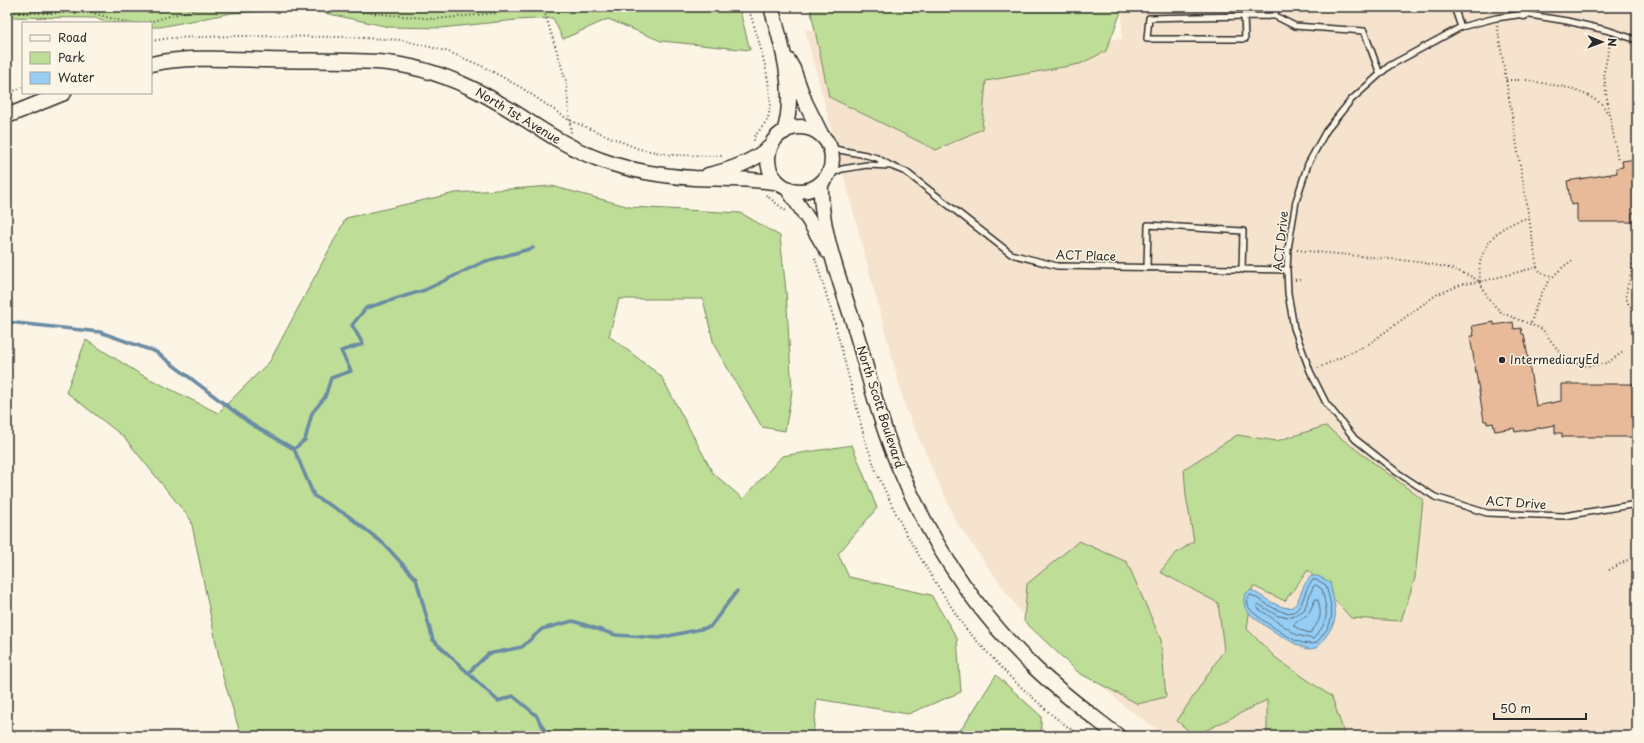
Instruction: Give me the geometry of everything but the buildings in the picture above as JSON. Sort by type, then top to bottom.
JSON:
[{"type":"main road","points":[[771,7],[784,53],[789,107],[788,121],[784,132]]},
{"type":"main road","points":[[784,53],[793,68],[805,102],[825,141],[831,153],[832,164],[825,179],[812,189],[801,192],[783,186],[773,177],[769,167],[768,156],[771,146],[784,132],[794,128],[804,128],[813,130],[825,141]]},
{"type":"main road","name":"North 1st Avenue","points":[[152,64],[210,59],[378,62],[407,67],[438,75],[468,87],[494,100],[550,136],[572,148],[600,160],[653,174],[692,178],[759,180],[783,186]]},
{"type":"main road","points":[[7,116],[62,94]]},
{"type":"main road","name":"North 1st Avenue","points":[[692,178],[724,170],[763,154],[771,146]]},
{"type":"main road","name":"North Scott Boulevard","points":[[825,179],[822,202],[824,221],[835,263],[885,427],[895,456],[917,507],[935,541],[961,581],[984,612],[1009,641],[1035,669],[1071,700],[1118,736]]},
{"type":"main road","name":"North Scott Boulevard","points":[[783,186],[808,219],[835,263]]},
{"type":"lane","points":[[1275,16],[1276,7]]},
{"type":"lane","points":[[1454,7],[1461,27]]},
{"type":"lane","name":"ACT Drive","points":[[1637,40],[1613,32],[1523,11],[1461,27],[1389,66],[1352,100],[1326,131],[1308,164],[1296,202],[1288,249],[1287,270],[1288,294],[1294,328],[1310,371],[1326,403],[1355,439],[1398,473],[1435,497],[1487,513],[1525,516],[1564,516],[1637,504]]},
{"type":"lane","points":[[1244,16],[1245,39],[1147,39],[1149,18],[1244,16],[1275,16],[1295,26],[1364,31],[1380,74]]},
{"type":"lane","name":"ACT Place","points":[[825,141],[834,149],[877,158],[906,172],[1011,254],[1057,266],[1287,270]]},
{"type":"lane","name":"ACT Place","points":[[825,179],[842,169],[867,165],[891,166]]},
{"type":"lane","points":[[1146,268],[1148,225],[1243,231],[1242,270]]},
{"type":"path","points":[[149,22],[199,8],[241,7]]},
{"type":"path","points":[[306,7],[435,19],[497,13],[517,7]]},
{"type":"path","points":[[543,7],[566,81],[572,148]]},
{"type":"path","points":[[748,7],[770,88],[771,104],[767,119],[754,137],[756,157]]},
{"type":"path","points":[[7,13],[93,13],[124,22]]},
{"type":"path","points":[[1496,18],[1537,267],[1541,274],[1548,276],[1554,275]]},
{"type":"path","points":[[1613,32],[1604,72],[1618,161]]},
{"type":"path","points":[[1506,80],[1526,80],[1569,88],[1589,96],[1602,104],[1610,116]]},
{"type":"path","points":[[7,94],[22,87]]},
{"type":"path","points":[[759,180],[760,190],[788,214]]},
{"type":"path","points":[[1480,282],[1480,264],[1486,246],[1500,229],[1515,221],[1528,218]]},
{"type":"path","points":[[1288,249],[1421,262],[1447,268],[1475,278],[1480,282],[1489,300],[1502,313],[1542,329],[1561,354],[1573,362],[1587,366],[1607,363],[1623,352]]},
{"type":"path","points":[[813,252],[833,316]]},
{"type":"path","points":[[1633,256],[1633,269],[1627,287],[1627,298],[1629,306],[1635,311]]},
{"type":"path","points":[[1531,324],[1537,303],[1544,287],[1554,275],[1573,260]]},
{"type":"path","points":[[1310,371],[1367,345],[1436,295],[1463,284],[1480,282],[1537,267]]},
{"type":"path","points":[[1596,356],[1597,364]]},
{"type":"path","points":[[1608,570],[1637,555]]},
{"type":"shaded area","name":"IntermediaryEd","points":[[1122,7],[1637,7],[1637,736],[1167,736],[1125,707],[1021,613],[956,522],[905,407],[805,30],[1122,39]]},
{"type":"green space","points":[[7,7],[739,7],[750,50],[661,41],[608,19],[563,39],[553,18],[517,20],[441,28],[389,27],[306,9],[232,13],[160,27],[152,27],[152,22],[105,22],[95,18],[7,17]]},
{"type":"green space","points":[[810,7],[1123,7],[1106,51],[1080,64],[986,81],[982,129],[936,150],[829,97]]},
{"type":"green space","points":[[552,186],[630,207],[741,213],[780,236],[786,291],[792,391],[785,431],[762,427],[714,345],[703,299],[619,299],[609,336],[661,376],[713,473],[743,499],[782,456],[852,445],[877,508],[838,554],[849,577],[931,595],[957,638],[961,692],[908,714],[817,699],[813,736],[241,736],[223,677],[191,520],[124,437],[66,392],[86,340],[140,374],[218,413],[270,361],[346,218],[455,193]]},
{"type":"green space","points":[[1325,426],[1423,500],[1415,578],[1401,621],[1351,618],[1308,570],[1285,601],[1253,586],[1247,629],[1276,658],[1332,697],[1345,736],[1267,736],[1267,700],[1195,736],[1177,721],[1224,650],[1218,603],[1160,572],[1175,554],[1194,541],[1186,496],[1184,469],[1237,435],[1277,441]]},
{"type":"green space","points":[[1079,541],[1127,562],[1161,640],[1166,697],[1138,704],[1079,673],[1024,621],[1027,584]]},
{"type":"green space","points":[[996,675],[1041,716],[1041,736],[952,736],[963,727]]},
{"type":"water","points":[[1311,576],[1318,576],[1330,582],[1335,617],[1331,629],[1318,647],[1309,649],[1295,644],[1265,626],[1250,614],[1245,607],[1244,602],[1245,594],[1251,590],[1269,601],[1289,608],[1294,606],[1305,584]]},
{"type":"waterway","points":[[294,449],[305,440],[312,413],[325,397],[331,378],[351,371],[341,351],[363,344],[352,325],[366,308],[425,290],[483,262],[533,248]]},
{"type":"waterway","points":[[7,322],[100,332],[156,352],[251,424],[294,449],[314,496],[347,515],[384,544],[416,579],[433,640],[498,701],[513,696],[536,715],[548,736]]},
{"type":"waterway","points":[[468,673],[488,654],[522,647],[542,629],[573,621],[616,635],[659,638],[710,627],[737,591]]},
{"type":"place","name":"IntermediaryEd","points":[[1502,360]]}]
